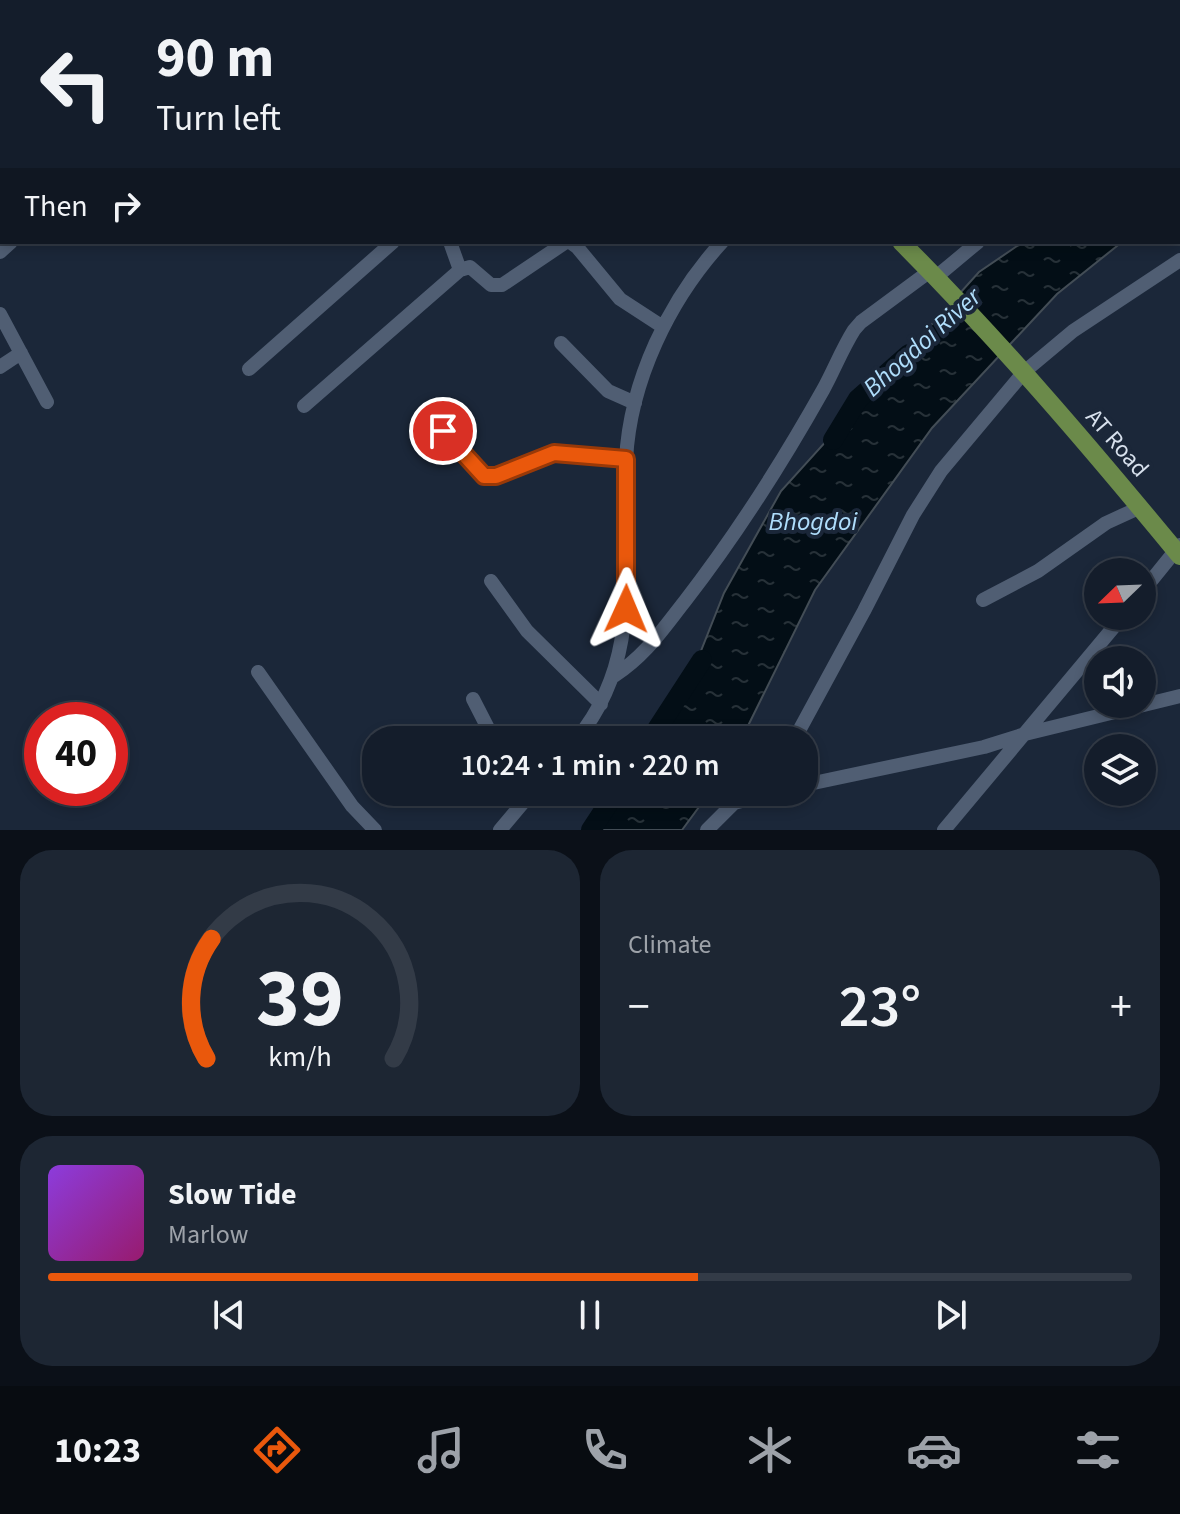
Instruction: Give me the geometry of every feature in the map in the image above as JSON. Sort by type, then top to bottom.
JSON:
[{"type":"main road","points":[[903,244],[935,276]]},
{"type":"main road","name":"AT Road","points":[[935,276],[1020,368],[1178,550]]},
{"type":"street","points":[[249,369],[391,244]]},
{"type":"street","points":[[451,244],[460,270]]},
{"type":"street","points":[[304,406],[460,270],[470,267],[491,285],[502,285],[565,244]]},
{"type":"street","points":[[572,244],[620,299],[663,327]]},
{"type":"street","points":[[586,726],[601,704],[614,676],[626,609],[626,459],[635,403],[663,327],[706,260],[720,244]]},
{"type":"street","points":[[614,676],[648,649],[706,573],[824,389],[854,330],[861,322],[935,276],[975,244]]},
{"type":"street","points":[[801,726],[928,489],[1020,368],[1180,260]]},
{"type":"street","points":[[0,314],[47,402]]},
{"type":"street","points":[[561,343],[608,391],[635,403]]},
{"type":"street","points":[[0,367],[21,353]]},
{"type":"street","points":[[443,431],[484,476],[496,476],[554,453],[626,459]]},
{"type":"street","points":[[983,600],[1038,571],[1106,523],[1141,507]]},
{"type":"street","points":[[1156,576],[1178,550]]},
{"type":"street","points":[[491,581],[536,641],[601,704]]},
{"type":"street","points":[[944,830],[1111,630]]},
{"type":"street","points":[[258,672],[352,806],[375,830]]},
{"type":"street","points":[[818,782],[984,747],[1180,696]]},
{"type":"street","points":[[473,699],[487,726]]},
{"type":"street","points":[[500,830],[520,806]]},
{"type":"street","points":[[707,830],[731,806]]},
{"type":"water","name":"Bhogdoi","points":[[1020,244],[1120,244],[1057,294],[932,428],[815,590],[748,726],[665,726],[685,691],[724,593],[781,491],[979,272]]},
{"type":"water","points":[[614,806],[700,806],[682,830],[598,830]]},
{"type":"waterway","name":"Bhogdoi River","points":[[833,440],[858,399],[909,354]]},
{"type":"waterway","name":"Bhogdoi River","points":[[659,726],[702,660]]},
{"type":"waterway","name":"Bhogdoi River","points":[[591,830],[607,806]]},
{"type":"route","points":[[443,431],[484,476],[496,476],[554,453],[626,459],[626,609]]}]
